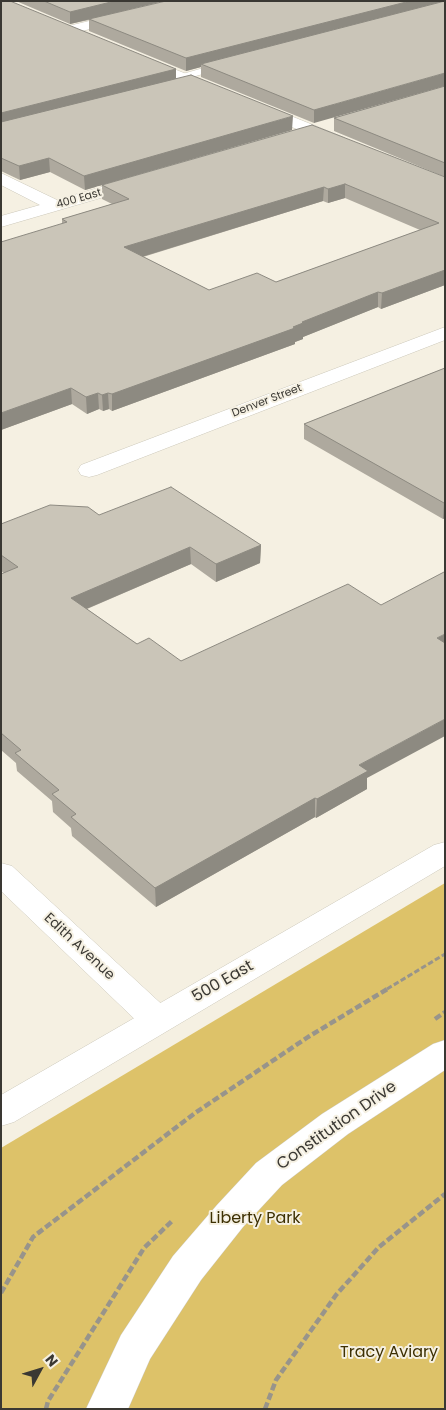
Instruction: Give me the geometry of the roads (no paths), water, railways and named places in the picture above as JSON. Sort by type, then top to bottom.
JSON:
[{"type":"street","points":[[69,30],[191,1]]},
{"type":"street","points":[[51,23],[95,41]]},
{"type":"street","points":[[130,55],[185,81],[231,97]]},
{"type":"street","points":[[249,104],[357,149]]},
{"type":"street","points":[[289,137],[333,124]]},
{"type":"street","name":"400 East","points":[[1,222],[158,176]]},
{"type":"street","points":[[1,178],[56,206]]},
{"type":"street","name":"Denver Street","points":[[89,470],[445,332]]},
{"type":"street","name":"500 East","points":[[1,1112],[445,852]]},
{"type":"street","name":"Edith Avenue","points":[[1,873],[157,1020]]},
{"type":"street","name":"Constitution Drive","points":[[107,1409],[136,1348],[186,1268],[269,1174],[335,1124],[445,1053]]},
{"type":"lane","points":[[185,81],[231,64]]},
{"type":"park label","name":"Liberty Park","points":[[255,1219]]},
{"type":"park label","name":"Tracy Aviary","points":[[389,1353]]}]
